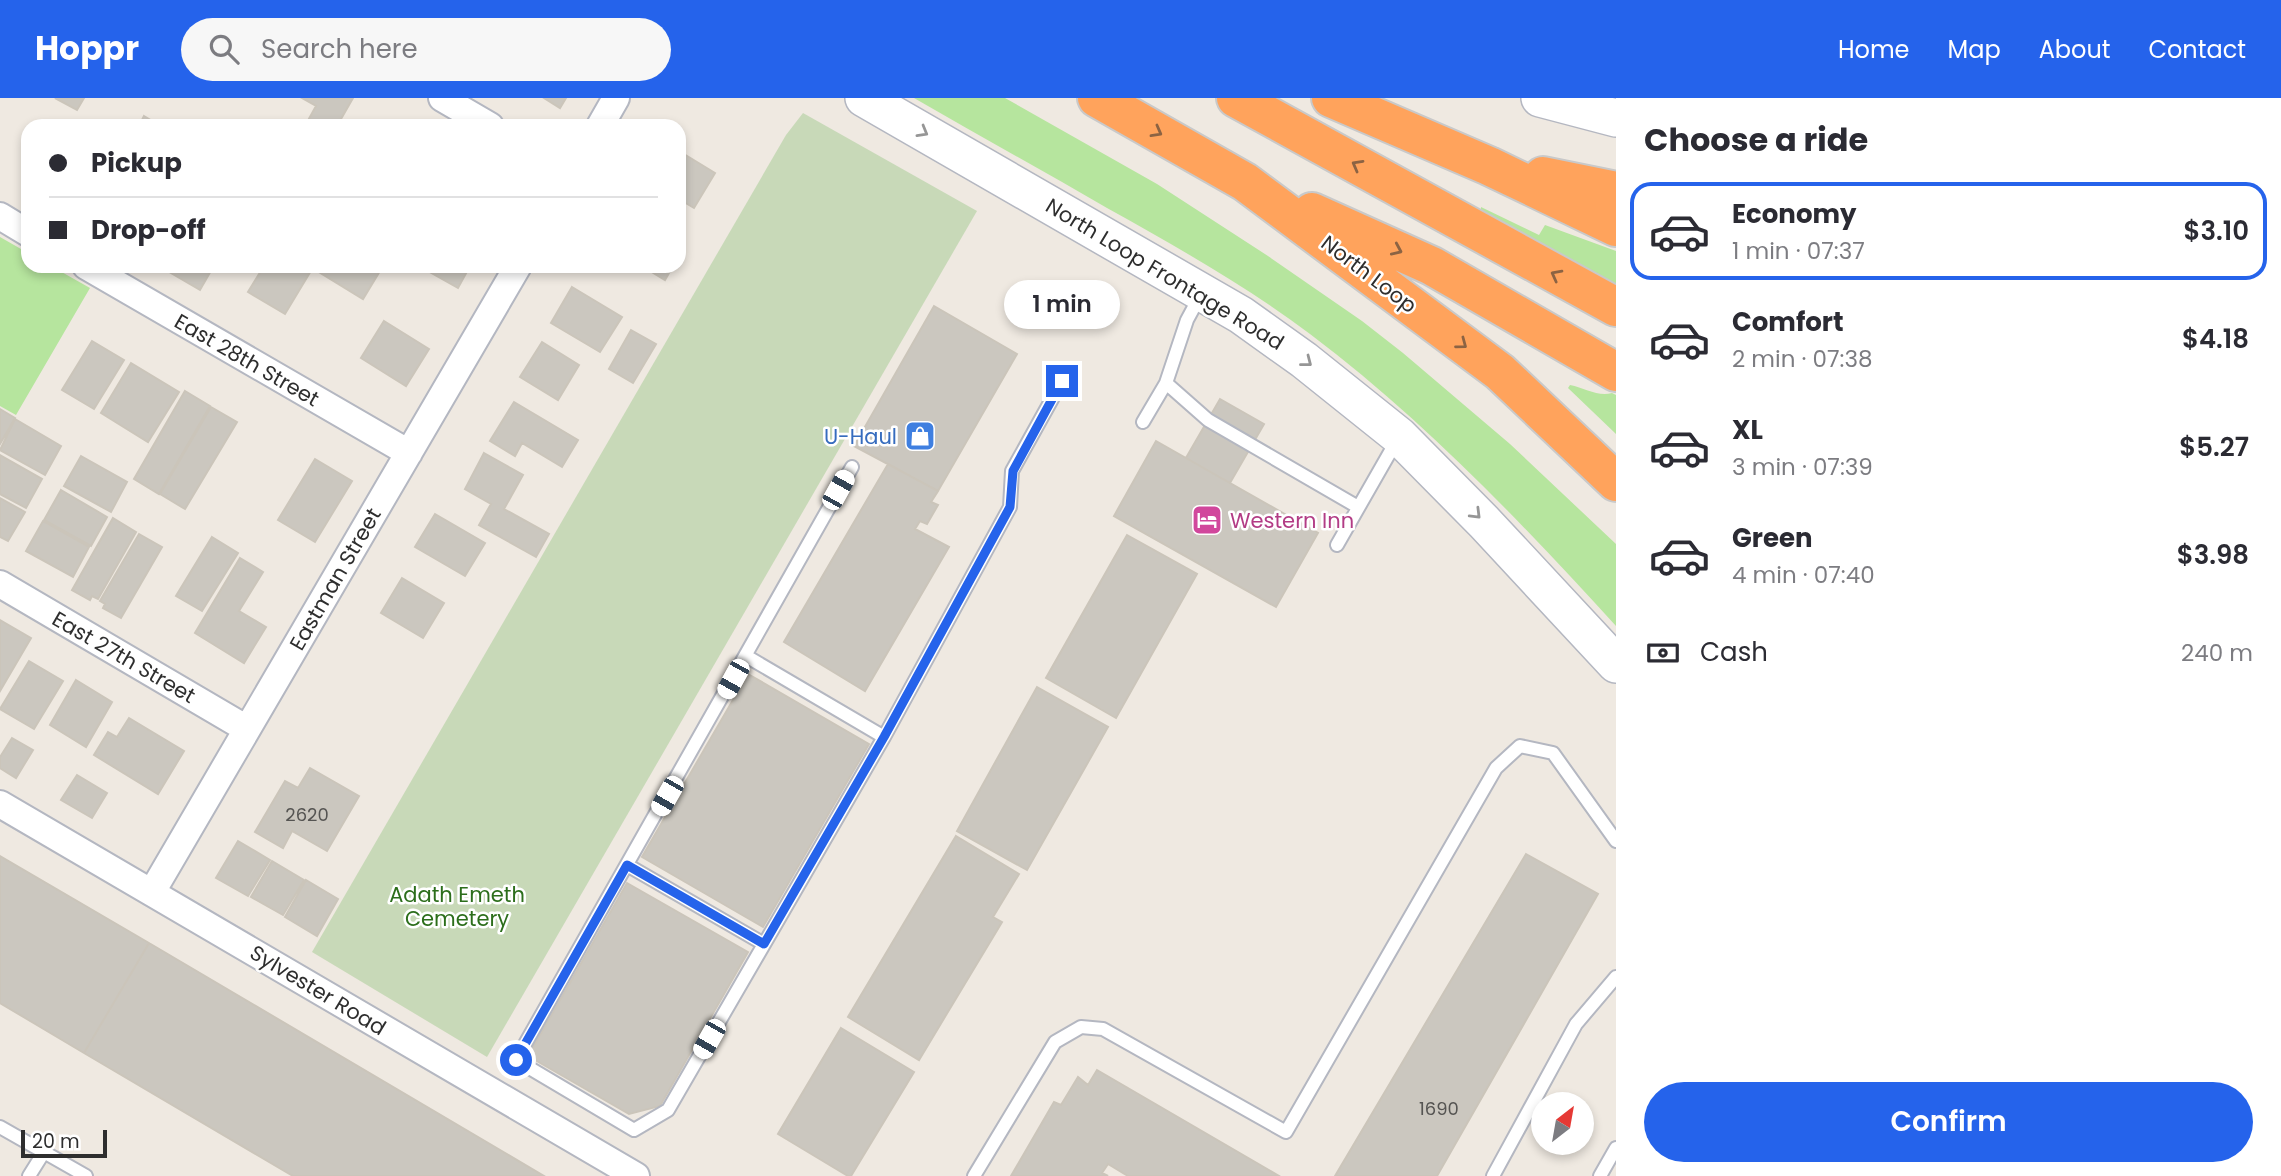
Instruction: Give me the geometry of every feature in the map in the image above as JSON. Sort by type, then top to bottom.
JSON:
[{"type":"highway","name":"North Loop","points":[[1097,98],[1245,182],[1500,372],[1616,482]]},
{"type":"highway","points":[[1236,98],[1616,307]]},
{"type":"highway","points":[[1331,98],[1489,166],[1616,227]]},
{"type":"highway","points":[[1489,166],[1616,191]]},
{"type":"highway","points":[[1245,182],[1432,266],[1616,372]]},
{"type":"main road","name":"North Loop Frontage Road","points":[[864,98],[1241,314],[1304,360],[1399,436],[1484,522],[1616,664]]},
{"type":"main road","points":[[1540,98],[1616,118]]},
{"type":"street","points":[[442,98],[478,119]]},
{"type":"street","points":[[604,119],[616,98]]},
{"type":"street","points":[[0,216],[21,229]]},
{"type":"street","name":"East 28th Street","points":[[98,273],[409,453]]},
{"type":"street","name":"Eastman Street","points":[[152,892],[514,273]]},
{"type":"street","name":"East 27th Street","points":[[0,584],[247,729]]},
{"type":"street","name":"Sylvester Road","points":[[0,804],[636,1176]]},
{"type":"lane","points":[[1143,422],[1166,383],[1187,320],[1202,292]]},
{"type":"lane","points":[[852,467],[516,1060],[634,1130],[668,1110],[884,737],[1010,507],[1013,471],[1062,381]]},
{"type":"lane","points":[[1166,383],[1208,420],[1358,508]]},
{"type":"lane","points":[[1337,545],[1399,436]]},
{"type":"lane","points":[[746,656],[884,737]]},
{"type":"lane","points":[[974,1176],[1055,1042],[1081,1027],[1103,1029],[1286,1132],[1496,768],[1520,746],[1553,753],[1616,841]]},
{"type":"lane","points":[[627,865],[764,944]]},
{"type":"lane","points":[[1493,1176],[1576,1024],[1616,977]]},
{"type":"lane","points":[[0,1127],[86,1176]]},
{"type":"lane","points":[[1600,1176],[1616,1148]]},
{"type":"lane","points":[[29,1176],[44,1152]]},
{"type":"green space","points":[[914,98],[1005,98],[1157,184],[1362,321],[1510,444],[1616,544],[1616,626],[1469,472],[1392,401],[1310,334],[1261,300],[1159,237]]},
{"type":"green space","name":"Adath Emeth Cemetery","points":[[803,113],[977,211],[487,1057],[312,952],[786,135]]},
{"type":"green space","points":[[1481,207],[1539,235],[1545,225],[1616,251],[1616,284],[1481,211]]},
{"type":"green space","points":[[0,237],[21,249],[21,273],[63,273],[90,288],[16,415],[0,406]]},
{"type":"green space","points":[[1570,385],[1616,395],[1616,434],[1568,388]]},
{"type":"building","points":[[55,98],[84,98],[77,110]]},
{"type":"building","points":[[302,98],[353,98],[341,119],[309,119],[316,106]]},
{"type":"building","points":[[544,98],[566,98],[560,108]]},
{"type":"building","points":[[686,155],[715,173],[694,208],[686,203]]},
{"type":"building","points":[[171,273],[210,273],[200,290]]},
{"type":"building","points":[[260,273],[310,273],[285,314],[248,292]]},
{"type":"building","points":[[320,273],[379,273],[363,299]]},
{"type":"building","points":[[431,273],[466,273],[458,288]]},
{"type":"building","points":[[654,273],[669,273],[665,280]]},
{"type":"building","points":[[572,287],[622,317],[600,352],[551,323]]},
{"type":"building","points":[[934,306],[1017,354],[938,491],[854,446]]},
{"type":"building","points":[[384,321],[429,349],[406,386],[361,358]]},
{"type":"building","points":[[631,330],[656,344],[633,383],[609,369]]},
{"type":"building","points":[[92,341],[124,360],[94,409],[62,390]]},
{"type":"building","points":[[542,342],[579,365],[558,400],[520,377]]},
{"type":"building","points":[[131,363],[179,392],[148,442],[101,413]]},
{"type":"building","points":[[185,391],[210,406],[159,494],[134,479]]},
{"type":"building","points":[[1220,399],[1264,424],[1230,483],[1186,458]]},
{"type":"building","points":[[514,402],[578,440],[562,467],[522,443],[515,456],[490,441]]},
{"type":"building","points":[[211,407],[237,422],[185,509],[160,494]]},
{"type":"building","points":[[0,409],[15,418],[0,444]]},
{"type":"building","points":[[15,419],[61,446],[45,475],[0,450]]},
{"type":"building","points":[[1156,441],[1318,533],[1276,607],[1114,516]]},
{"type":"building","points":[[484,453],[523,475],[504,509],[549,534],[536,557],[479,525],[491,504],[465,489]]},
{"type":"building","points":[[0,455],[42,479],[26,508],[0,494]]},
{"type":"building","points":[[81,456],[127,482],[111,512],[64,486]]},
{"type":"building","points":[[315,459],[352,481],[315,542],[278,520]]},
{"type":"building","points":[[888,464],[938,491],[931,502],[938,505],[927,524],[920,521],[915,529],[949,547],[865,691],[784,642]]},
{"type":"building","points":[[61,490],[107,517],[91,546],[44,520]]},
{"type":"building","points":[[0,498],[25,512],[8,541],[0,537]]},
{"type":"building","points":[[435,514],[485,543],[465,576],[415,547]]},
{"type":"building","points":[[113,518],[136,532],[98,599],[92,596],[90,600],[72,590]]},
{"type":"building","points":[[43,521],[89,547],[73,577],[26,551]]},
{"type":"building","points":[[139,534],[162,547],[121,618],[103,608],[105,604],[100,601]]},
{"type":"building","points":[[1127,535],[1197,574],[1116,718],[1046,678]]},
{"type":"building","points":[[212,537],[238,553],[202,611],[176,596]]},
{"type":"building","points":[[240,558],[263,572],[239,611],[266,627],[244,663],[195,633]]},
{"type":"building","points":[[402,578],[444,603],[423,638],[381,613]]},
{"type":"building","points":[[0,620],[31,638],[0,691]]},
{"type":"building","points":[[29,661],[63,681],[34,729],[0,709]]},
{"type":"building","points":[[748,674],[869,744],[763,927],[642,857]]},
{"type":"building","points":[[76,680],[112,702],[86,747],[50,725]]},
{"type":"building","points":[[1037,687],[1108,727],[1027,870],[957,831]]},
{"type":"building","points":[[129,718],[184,751],[158,794],[94,755],[108,732],[117,737]]},
{"type":"building","points":[[12,738],[33,750],[16,778],[0,768],[0,757]]},
{"type":"building","points":[[310,768],[359,796],[327,851],[292,831],[283,848],[255,832],[285,781],[298,788]]},
{"type":"building","points":[[77,775],[107,793],[92,818],[61,800]]},
{"type":"building","points":[[956,836],[1019,874],[993,917],[1002,922],[919,1060],[848,1017]]},
{"type":"building","points":[[238,841],[270,860],[248,896],[216,878]]},
{"type":"building","points":[[1526,854],[1598,894],[1437,1176],[1335,1176]]},
{"type":"building","points":[[0,856],[149,943],[84,1053],[0,1003]]},
{"type":"building","points":[[272,861],[304,880],[283,915],[251,897]]},
{"type":"building","points":[[306,880],[338,899],[317,936],[285,917]]},
{"type":"building","points":[[627,883],[748,952],[660,1106],[629,1114],[528,1056]]},
{"type":"building","points":[[149,943],[544,1176],[293,1176],[84,1053]]},
{"type":"building","points":[[841,1028],[914,1072],[851,1176],[778,1134]]},
{"type":"building","points":[[1097,1070],[1279,1176],[1128,1176],[1108,1164],[1102,1173],[1108,1176],[1011,1176],[1054,1102],[1061,1105],[1078,1077],[1088,1085]]},
{"type":"place","name":"U-Haul","points":[[920,436]]},
{"type":"place","name":"Western Inn","points":[[1207,520]]},
{"type":"route","points":[[516,1060],[627,865],[764,944],[884,737],[1010,507],[1013,471],[1062,381]]}]
